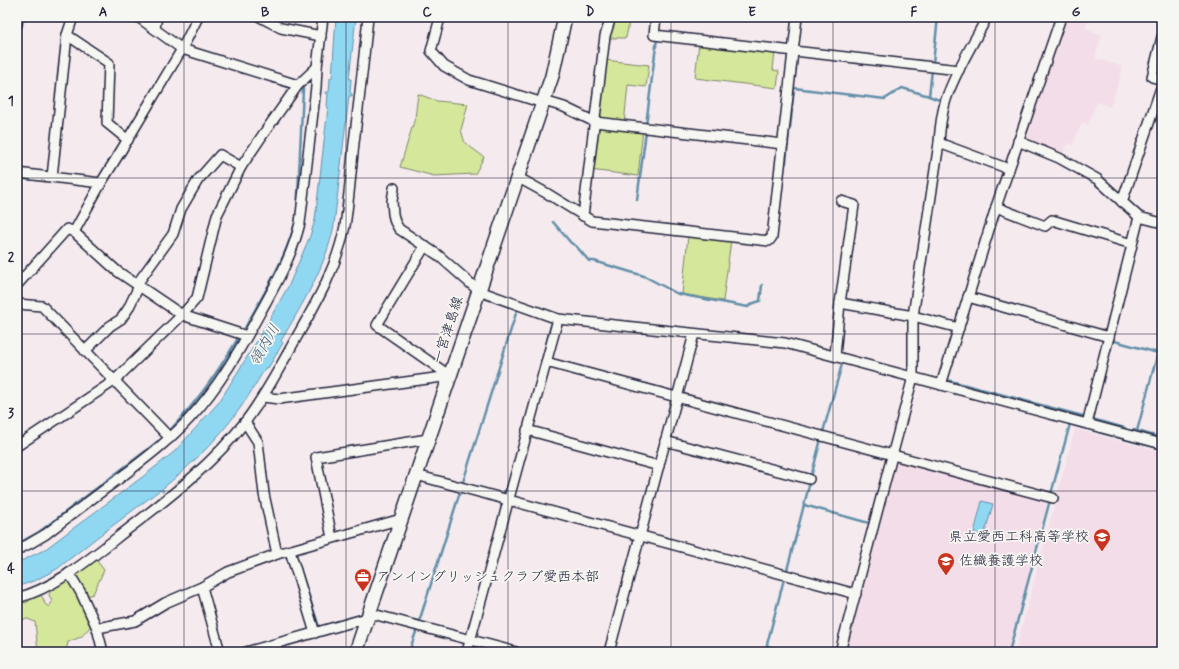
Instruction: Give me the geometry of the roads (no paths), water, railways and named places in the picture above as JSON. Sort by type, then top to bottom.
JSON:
[{"type":"main road","name":"一宮津島線","points":[[356,652],[552,76],[565,17]]},
{"type":"street","points":[[17,25],[18,17]]},
{"type":"street","points":[[52,177],[67,35],[73,17]]},
{"type":"street","points":[[138,17],[182,49],[298,85]]},
{"type":"street","points":[[155,28],[157,17]]},
{"type":"street","points":[[74,232],[101,183],[182,49],[198,17]]},
{"type":"street","points":[[260,17],[281,28],[321,36]]},
{"type":"street","points":[[17,550],[46,534],[150,456],[170,438],[190,418],[209,395],[247,336],[286,266],[296,241],[300,223],[323,17]]},
{"type":"street","points":[[17,598],[40,591],[69,573],[189,481],[210,462],[245,422],[263,396],[322,293],[333,269],[341,242],[349,190],[368,17]]},
{"type":"street","points":[[437,17],[440,18],[435,42],[431,51],[444,66],[469,80],[543,102],[564,106],[595,122],[783,144]]},
{"type":"street","points":[[583,216],[605,36],[611,17]]},
{"type":"street","points":[[656,17],[654,35],[959,70]]},
{"type":"street","points":[[517,177],[592,221],[769,242],[772,237],[797,17]]},
{"type":"street","points":[[840,652],[913,377],[913,316],[939,143],[940,125],[947,95],[987,17]]},
{"type":"street","points":[[941,385],[996,207],[1061,17]]},
{"type":"street","points":[[67,35],[109,63],[107,123],[128,140]]},
{"type":"street","points":[[1162,37],[1152,77],[1162,79]]},
{"type":"street","points":[[17,446],[114,380],[182,315],[196,298],[217,215],[241,167],[298,85],[317,67]]},
{"type":"street","points":[[1122,202],[1162,85]]},
{"type":"street","points":[[1018,141],[1059,158],[1097,179],[1139,217],[1162,223]]},
{"type":"street","points":[[939,143],[1009,169]]},
{"type":"street","points":[[85,350],[110,326],[121,319],[128,310],[138,285],[173,234],[181,209],[198,180],[220,155],[241,167]]},
{"type":"street","points":[[17,173],[101,183]]},
{"type":"street","points":[[394,188],[392,201],[395,222],[399,229],[438,255],[479,290],[558,319],[694,334],[785,342],[1162,444]]},
{"type":"street","points":[[835,356],[840,303],[854,205],[842,201]]},
{"type":"street","points":[[996,207],[1045,226],[1052,220],[1132,244]]},
{"type":"street","points":[[1087,424],[1139,217]]},
{"type":"street","points":[[17,285],[67,229],[74,232],[117,271],[182,315],[247,336]]},
{"type":"street","points":[[424,246],[377,325],[450,376]]},
{"type":"street","points":[[968,297],[1109,337]]},
{"type":"street","points":[[840,303],[913,316],[959,328]]},
{"type":"street","points":[[17,304],[42,306],[170,438]]},
{"type":"street","points":[[467,652],[558,319]]},
{"type":"street","points":[[609,652],[694,334]]},
{"type":"street","points":[[546,362],[1053,498]]},
{"type":"street","points":[[263,396],[279,399],[450,376]]},
{"type":"street","points":[[245,422],[258,442],[264,494],[277,554]]},
{"type":"street","points":[[527,430],[659,466]]},
{"type":"street","points":[[332,538],[316,457],[428,439]]},
{"type":"street","points":[[666,441],[809,479]]},
{"type":"street","points":[[416,476],[856,594]]},
{"type":"street","points":[[97,628],[135,621],[165,603],[202,587],[228,572],[277,554],[401,518]]},
{"type":"street","points":[[290,551],[315,633]]},
{"type":"street","points":[[69,573],[81,592],[97,628],[103,652]]},
{"type":"street","points":[[202,587],[220,652]]},
{"type":"street","points":[[246,652],[315,633],[368,615],[516,652]]},
{"type":"water","name":"領内川","points":[[336,17],[356,17],[349,79],[351,79],[350,93],[352,96],[349,96],[334,225],[325,256],[319,270],[305,299],[281,341],[283,343],[268,368],[266,367],[253,389],[228,424],[197,458],[162,489],[164,491],[162,492],[160,490],[57,569],[36,580],[17,587],[17,563],[44,550],[174,452],[219,402],[257,341],[289,285],[310,236],[315,220],[328,107],[328,94],[325,92],[329,92],[330,78],[332,78]]},
{"type":"water","points":[[982,501],[993,504],[984,536],[974,533]]},
{"type":"waterway","points":[[933,63],[938,17]]},
{"type":"waterway","points":[[646,125],[657,38]]},
{"type":"waterway","points":[[792,106],[794,88],[885,99],[902,88],[929,96],[932,70]]},
{"type":"waterway","points":[[245,328],[282,259],[297,215],[303,89]]},
{"type":"waterway","points":[[929,96],[939,100]]},
{"type":"waterway","points":[[790,128],[792,110]]},
{"type":"waterway","points":[[637,200],[646,131]]},
{"type":"waterway","points":[[786,163],[789,132]]},
{"type":"waterway","points":[[17,178],[84,185]]},
{"type":"waterway","points":[[553,222],[589,261],[594,261],[644,276],[678,294],[748,307],[751,304],[760,301],[762,285]]},
{"type":"waterway","points":[[972,303],[1035,321]]},
{"type":"waterway","points":[[463,482],[517,310]]},
{"type":"waterway","points":[[539,373],[551,325]]},
{"type":"waterway","points":[[1137,431],[1162,337]]},
{"type":"waterway","points":[[171,429],[207,386],[237,340]]},
{"type":"waterway","points":[[1111,340],[1158,353]]},
{"type":"waterway","points":[[823,432],[842,364]]},
{"type":"waterway","points":[[947,380],[1083,416]]},
{"type":"waterway","points":[[1092,419],[1125,428]]},
{"type":"waterway","points":[[1051,494],[1070,424],[1083,428]]},
{"type":"waterway","points":[[1134,430],[1162,438]]},
{"type":"waterway","points":[[1098,432],[1162,449]]},
{"type":"waterway","points":[[811,477],[821,439]]},
{"type":"waterway","points":[[17,544],[39,532],[158,441]]},
{"type":"waterway","points":[[787,570],[810,482]]},
{"type":"waterway","points":[[503,493],[508,488]]},
{"type":"waterway","points":[[419,622],[460,492]]},
{"type":"waterway","points":[[1009,652],[1050,500]]},
{"type":"waterway","points":[[500,503],[502,507],[501,510]]},
{"type":"waterway","points":[[804,505],[869,523]]},
{"type":"waterway","points":[[296,556],[319,627],[322,626]]},
{"type":"waterway","points":[[765,652],[784,579]]},
{"type":"waterway","points":[[329,624],[360,615]]},
{"type":"waterway","points":[[409,652],[417,629]]},
{"type":"waterway","points":[[767,646],[790,652]]},
{"type":"place","name":"県立愛西工科高等学校","points":[[1102,552]]},
{"type":"place","name":"佐織養護学校","points":[[946,576]]},
{"type":"place","name":"アンイングリッシュクラブ愛西本部","points":[[363,592]]}]
